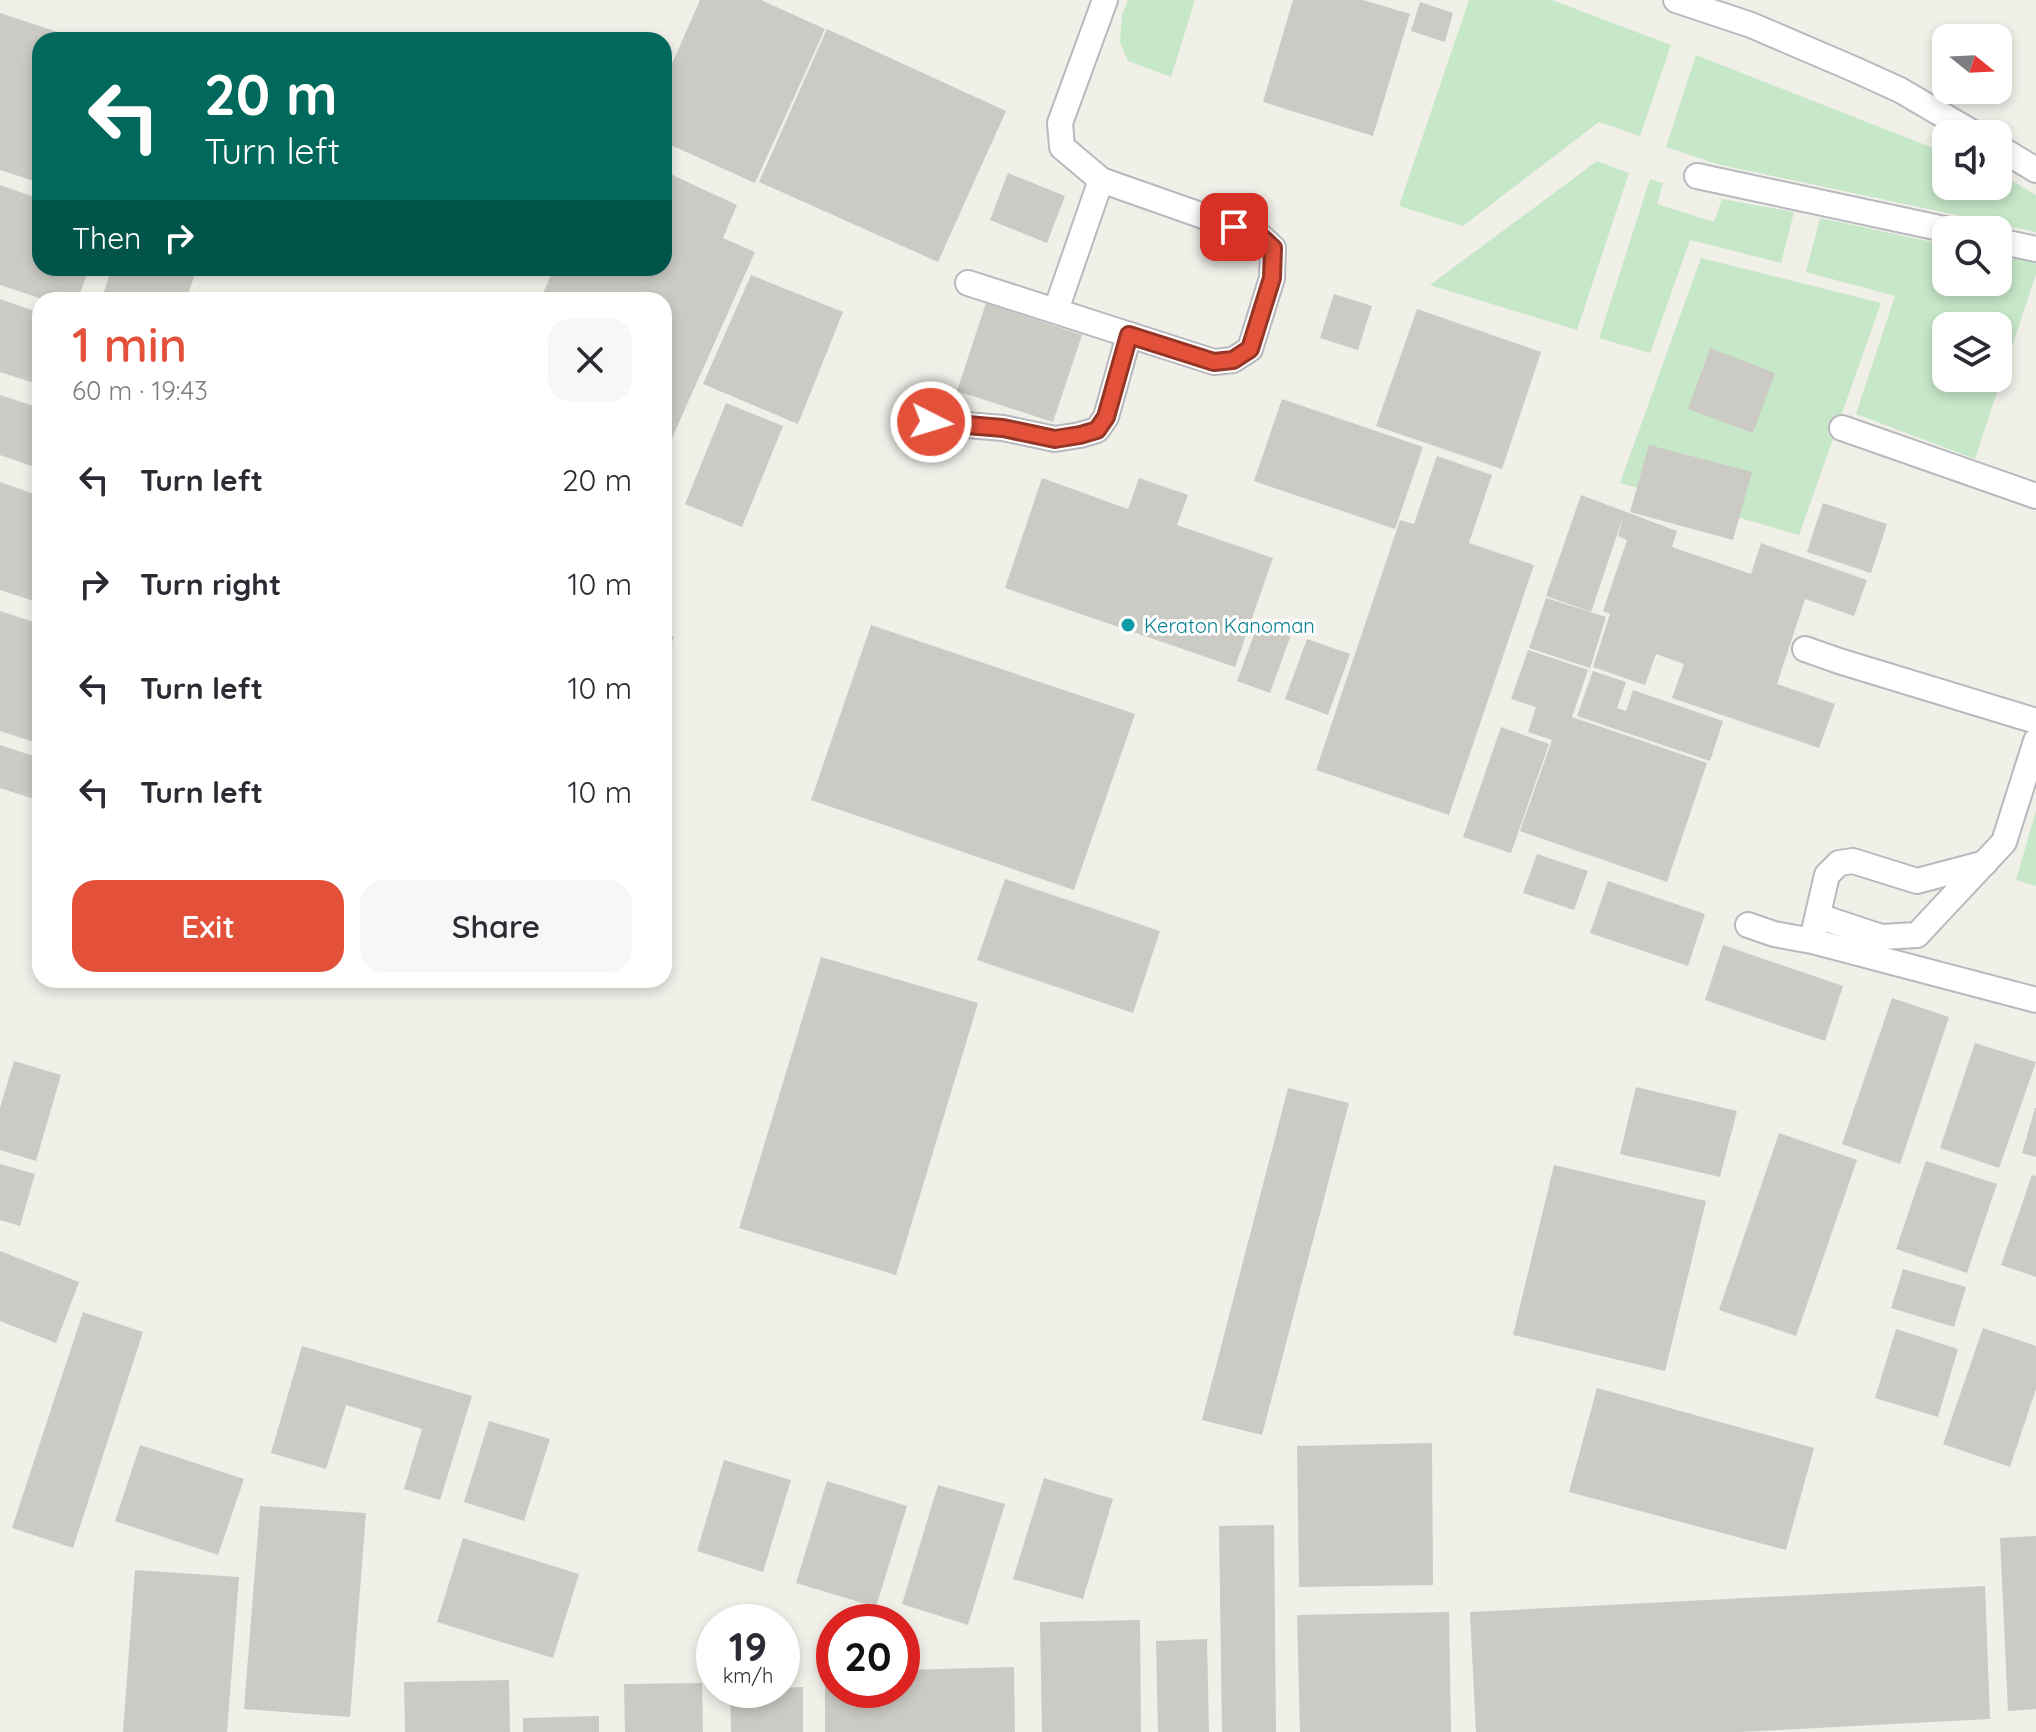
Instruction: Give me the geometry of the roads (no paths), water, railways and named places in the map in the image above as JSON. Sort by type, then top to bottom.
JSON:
[{"type":"lane","points":[[968,283],[1214,362],[1233,360],[1250,349],[1272,278],[1273,248],[1260,236],[1101,180],[1062,147],[1060,123],[1105,0]]},
{"type":"lane","points":[[1676,0],[1751,25],[1856,70],[1900,90],[1951,120]]},
{"type":"lane","points":[[2012,155],[2036,170]]},
{"type":"lane","points":[[1697,176],[1932,226]]},
{"type":"lane","points":[[1056,310],[1101,180]]},
{"type":"lane","points":[[2012,244],[2036,249]]},
{"type":"lane","points":[[907,420],[1003,428],[1055,439],[1097,430],[1106,417],[1129,335]]},
{"type":"lane","points":[[1842,428],[2036,496]]},
{"type":"lane","points":[[1805,649],[2036,721]]},
{"type":"lane","points":[[1818,916],[1881,937],[1917,935],[2004,842],[2036,741]]},
{"type":"lane","points":[[1812,941],[1827,875],[1839,863],[1853,861],[1917,881],[1985,863]]},
{"type":"lane","points":[[1748,925],[2036,1000]]},
{"type":"place","name":"Keraton Kanoman","points":[[1128,625]]}]
